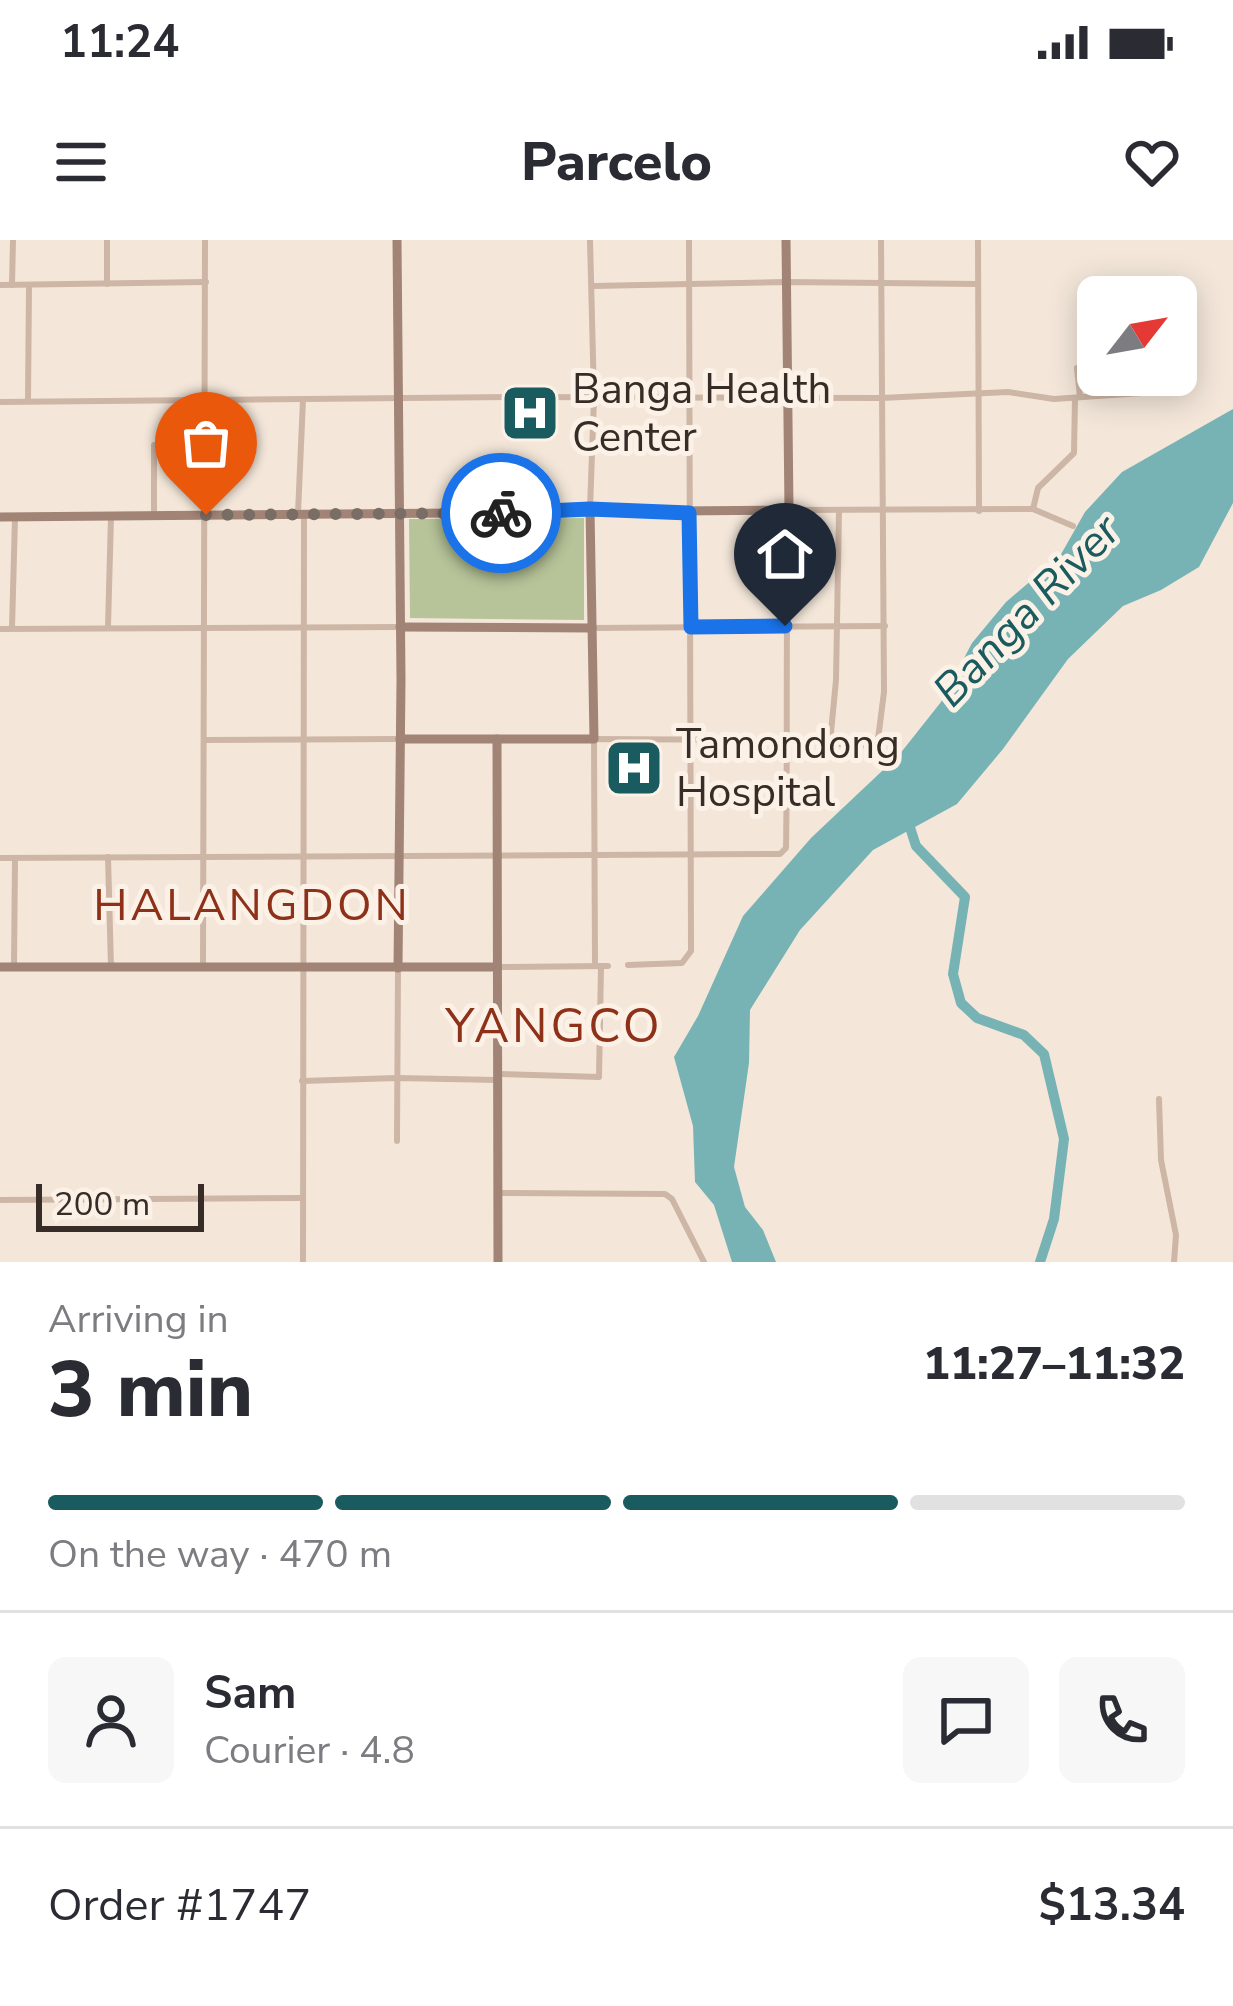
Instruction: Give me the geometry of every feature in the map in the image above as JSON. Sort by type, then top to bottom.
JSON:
[{"type":"main road","points":[[397,240],[398,968]]},
{"type":"main road","points":[[0,517],[789,510],[786,240]]},
{"type":"main road","points":[[400,739],[594,739],[590,509]]},
{"type":"main road","points":[[400,627],[592,628]]},
{"type":"main road","points":[[496,739],[499,1262]]},
{"type":"main road","points":[[0,967],[497,967]]},
{"type":"street","points":[[12,285],[13,240]]},
{"type":"street","points":[[107,240],[107,284]]},
{"type":"street","points":[[203,966],[206,240]]},
{"type":"street","points":[[590,240],[594,398],[590,509]]},
{"type":"street","points":[[628,965],[677,964],[691,955],[689,240]]},
{"type":"street","points":[[302,1081],[599,1077],[601,966],[594,739],[788,740],[868,746],[878,739],[885,626],[881,240]]},
{"type":"street","points":[[978,240],[979,511]]},
{"type":"street","points":[[0,285],[206,282]]},
{"type":"street","points":[[593,286],[978,284]]},
{"type":"street","points":[[28,285],[28,402]]},
{"type":"street","points":[[0,402],[881,398],[1008,392],[1054,399],[1094,396]]},
{"type":"street","points":[[1033,509],[1038,488],[1075,453],[1078,397]]},
{"type":"street","points":[[303,400],[303,1262]]},
{"type":"street","points":[[154,445],[154,516]]},
{"type":"street","points":[[0,857],[772,856],[784,852],[789,510],[1033,509],[1073,526]]},
{"type":"street","points":[[830,743],[839,510]]},
{"type":"street","points":[[108,628],[111,516]]},
{"type":"street","points":[[13,628],[15,517]]},
{"type":"street","points":[[592,628],[885,626]]},
{"type":"street","points":[[0,628],[400,627]]},
{"type":"street","points":[[205,740],[400,739]]},
{"type":"street","points":[[108,856],[112,968]]},
{"type":"street","points":[[14,967],[15,858]]},
{"type":"street","points":[[0,913],[16,913]]},
{"type":"street","points":[[497,967],[601,966]]},
{"type":"street","points":[[397,1141],[398,968]]},
{"type":"street","points":[[1160,1099],[1161,1160],[1175,1235],[1174,1262]]},
{"type":"street","points":[[500,1193],[665,1194],[672,1198],[704,1262]]},
{"type":"street","points":[[0,1200],[301,1198]]},
{"type":"green space","points":[[584,518],[584,620],[410,618],[409,519]]},
{"type":"water","name":"Banga River","points":[[1233,409],[1233,503],[1199,567],[1123,606],[1068,659],[957,804],[873,850],[800,930],[750,1010],[749,1063],[734,1167],[745,1207],[763,1230],[776,1262],[732,1262],[714,1205],[695,1182],[693,1126],[674,1057],[743,916],[811,838],[899,755],[941,702],[972,643],[1006,602],[1060,556],[1085,512],[1122,472]]},
{"type":"waterway","points":[[906,815],[916,846],[965,897],[953,974],[961,1003],[977,1018],[1024,1035],[1044,1054],[1064,1139],[1054,1219],[1040,1262]]},
{"type":"way so far","points":[[206,515],[501,513]]},
{"type":"place","name":"Banga Health Center","points":[[530,413]]},
{"type":"place","name":"Tamondong Hospital","points":[[634,768]]},
{"type":"district","name":"HALANGDON","points":[[252,905]]},
{"type":"district","name":"YANGCO","points":[[554,1026]]},
{"type":"route","points":[[501,513],[590,509],[689,513],[691,627],[785,626]]}]
